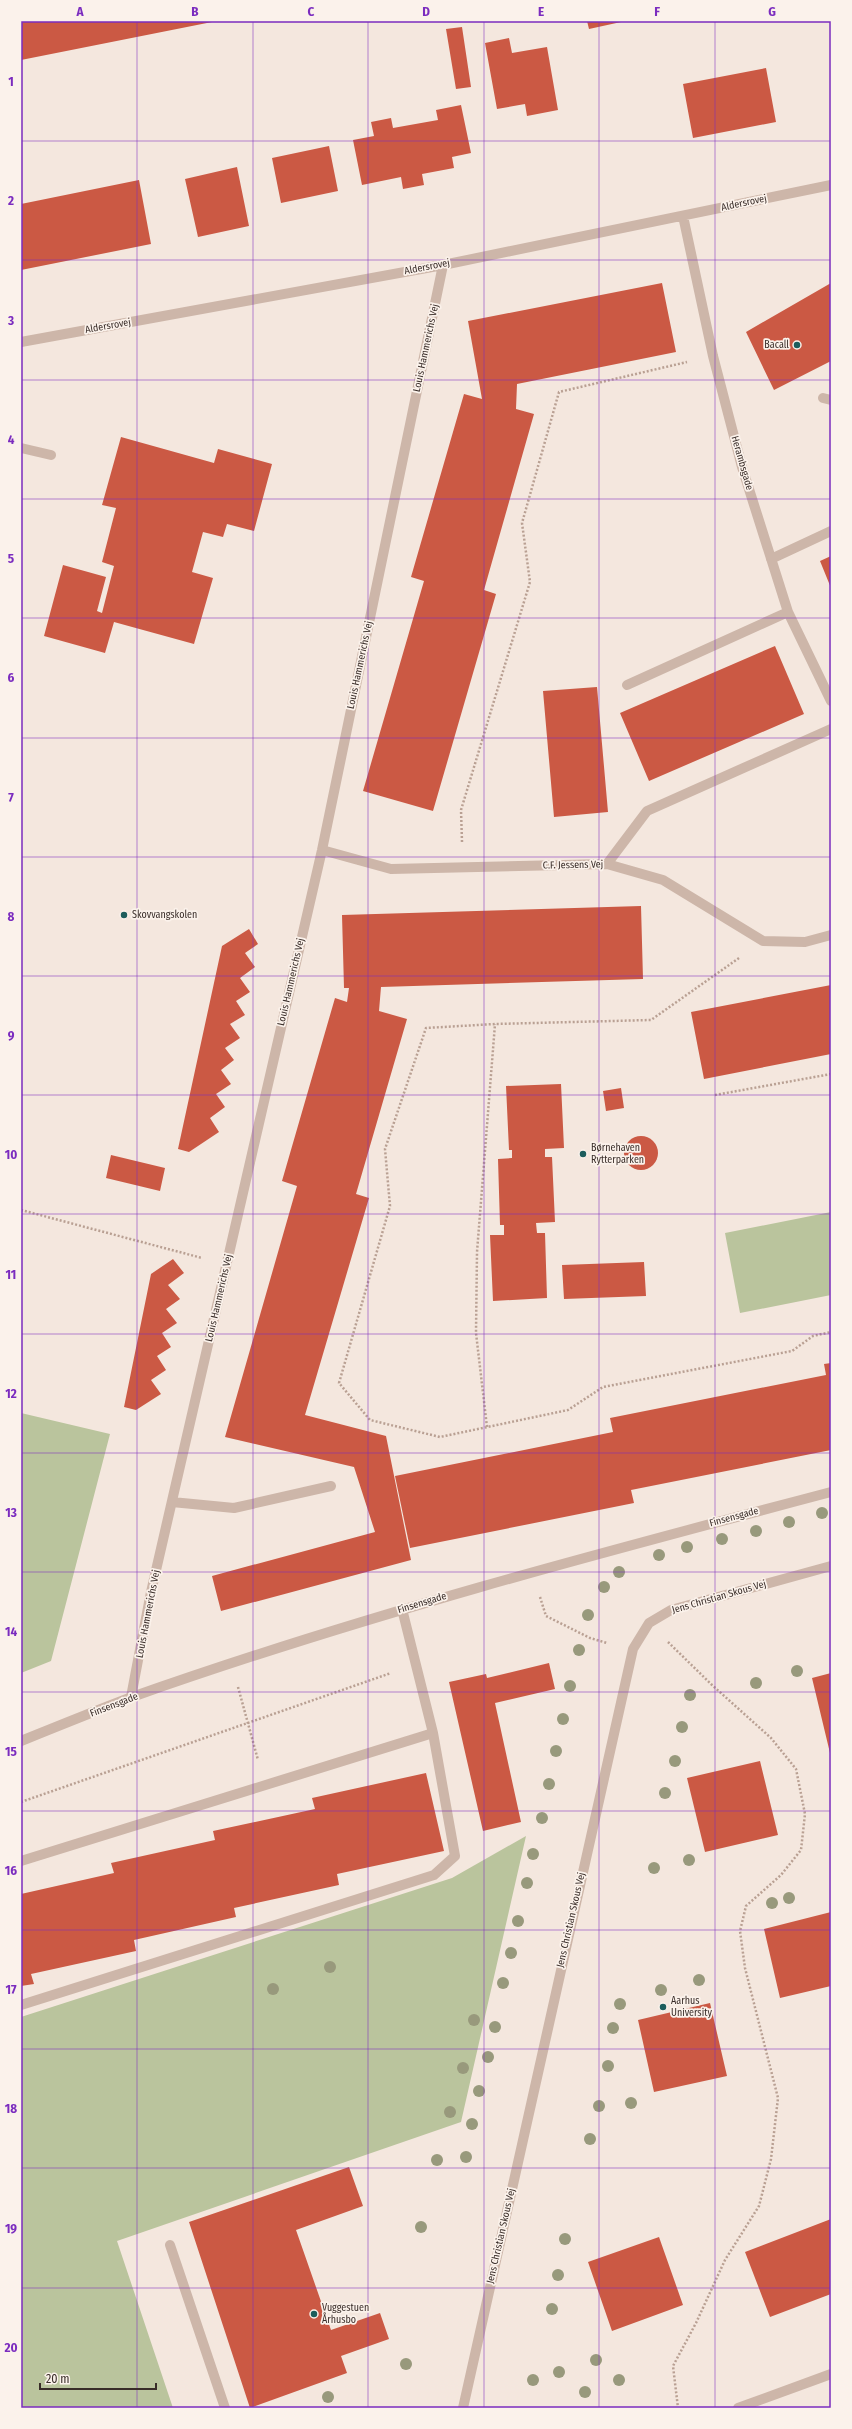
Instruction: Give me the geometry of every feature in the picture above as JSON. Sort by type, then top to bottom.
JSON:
[{"type":"street","name":"Aldersrovej","points":[[21,342],[443,265],[831,185]]},
{"type":"street","name":"Herambsgade","points":[[683,216],[713,356],[742,467],[788,612],[831,701]]},
{"type":"street","name":"Louis Hammerichs Vej","points":[[131,1697],[151,1592],[322,850],[443,265]]},
{"type":"street","points":[[21,448],[51,456]]},
{"type":"street","points":[[771,559],[831,531]]},
{"type":"street","points":[[626,685],[788,612]]},
{"type":"street","points":[[607,864],[647,811],[831,729]]},
{"type":"street","name":"C.F. Jessens Vej","points":[[322,850],[391,870],[607,864],[663,880],[763,941]]},
{"type":"street","points":[[763,941],[805,942],[831,936]]},
{"type":"street","points":[[172,1502],[234,1508],[331,1486]]},
{"type":"street","name":"Finsensgade","points":[[21,1741],[131,1697],[402,1609],[530,1571],[831,1492]]},
{"type":"street","name":"Jens Christian Skous Vej","points":[[463,2408],[633,1649],[649,1623],[671,1610],[831,1566]]},
{"type":"street","points":[[21,2005],[434,1875],[455,1856],[433,1733],[402,1609]]},
{"type":"street","points":[[21,1860],[433,1733]]},
{"type":"street","points":[[170,2245],[224,2408]]},
{"type":"street","points":[[738,2408],[831,2374]]},
{"type":"path","points":[[462,868],[461,810],[530,582],[522,523],[559,392],[713,356]]},
{"type":"path","points":[[763,941],[651,1020],[495,1024],[426,1028],[385,1149],[390,1206],[340,1383],[370,1420],[440,1437],[568,1410],[603,1387],[792,1351],[813,1336],[831,1332]]},
{"type":"path","points":[[487,1427],[476,1333],[477,1252],[495,1024]]},
{"type":"path","points":[[715,1095],[831,1074]]},
{"type":"path","points":[[21,1210],[226,1265]]},
{"type":"path","points":[[530,1571],[546,1616],[590,1638]]},
{"type":"path","points":[[649,1623],[712,1685],[771,1738],[796,1769],[805,1814],[801,1850],[781,1875],[746,1906],[740,1931],[745,1968],[778,2098],[771,2159],[759,2206],[726,2260],[696,2323],[673,2366],[678,2408]]},
{"type":"path","points":[[21,1802],[416,1664]]},
{"type":"path","points":[[232,1665],[265,1785]]},
{"type":"green space","points":[[831,1212],[831,1295],[740,1313],[725,1233]]},
{"type":"green space","points":[[21,1413],[110,1434],[51,1661],[21,1673]]},
{"type":"green space","points":[[526,1836],[461,2122],[117,2241],[173,2408],[21,2408],[21,2017],[452,1878]]},
{"type":"building","points":[[21,21],[212,21],[212,22],[21,60]]},
{"type":"building","points":[[587,21],[621,21],[621,22],[589,29]]},
{"type":"building","points":[[462,27],[471,87],[456,89],[446,29]]},
{"type":"building","points":[[509,38],[512,53],[547,47],[558,110],[527,116],[525,104],[497,109],[485,43]]},
{"type":"building","points":[[766,68],[776,122],[693,138],[683,84]]},
{"type":"building","points":[[461,105],[471,153],[452,157],[454,168],[422,174],[424,185],[403,189],[401,177],[362,185],[353,140],[374,136],[371,122],[391,118],[393,128],[438,120],[436,110]]},
{"type":"building","points":[[329,146],[338,191],[281,203],[272,158]]},
{"type":"building","points":[[237,167],[249,226],[198,237],[185,179]]},
{"type":"building","points":[[139,180],[151,244],[21,270],[21,204]]},
{"type":"building","points":[[662,283],[676,352],[517,384],[516,409],[534,414],[484,590],[496,594],[433,811],[363,791],[424,581],[411,577],[464,394],[482,399],[468,321]]},
{"type":"building","points":[[831,283],[831,361],[774,390],[746,332]]},
{"type":"building","points":[[121,437],[214,463],[218,449],[272,464],[254,531],[227,524],[223,537],[203,532],[192,572],[213,578],[194,644],[114,622],[105,653],[44,636],[63,565],[106,577],[97,611],[102,613],[114,566],[102,562],[116,508],[102,505]]},
{"type":"building","points":[[831,556],[831,588],[820,561]]},
{"type":"building","points":[[775,646],[804,714],[649,781],[620,713]]},
{"type":"building","points":[[597,687],[608,812],[554,817],[543,691]]},
{"type":"building","points":[[641,906],[643,979],[381,987],[379,1011],[407,1019],[356,1194],[369,1198],[305,1415],[386,1436],[411,1560],[221,1611],[212,1576],[375,1532],[354,1467],[225,1437],[297,1186],[282,1181],[335,998],[347,1002],[349,988],[344,988],[342,915]]},
{"type":"building","points":[[249,929],[258,944],[245,953],[255,967],[240,978],[250,992],[236,1001],[245,1015],[230,1024],[240,1038],[225,1048],[234,1060],[221,1070],[231,1084],[216,1094],[225,1107],[210,1118],[219,1132],[189,1152],[178,1149],[222,946]]},
{"type":"building","points":[[831,985],[831,1054],[704,1079],[691,1012]]},
{"type":"building","points":[[561,1084],[564,1148],[545,1149],[545,1157],[552,1157],[555,1222],[536,1223],[537,1233],[545,1233],[547,1298],[493,1301],[490,1235],[504,1235],[504,1225],[500,1225],[498,1159],[512,1158],[512,1150],[509,1150],[506,1086]]},
{"type":"building","points":[[621,1088],[624,1108],[606,1111],[603,1091]]},
{"type":"building","points":[[638,1136],[644,1136],[653,1141],[657,1147],[657,1159],[653,1165],[644,1170],[638,1170],[629,1165],[624,1156],[624,1150],[629,1141]]},
{"type":"building","points":[[111,1155],[165,1168],[160,1191],[106,1178]]},
{"type":"building","points":[[173,1259],[184,1273],[168,1285],[180,1299],[166,1309],[177,1323],[162,1333],[171,1347],[157,1356],[166,1370],[151,1380],[161,1394],[136,1410],[124,1407],[151,1274]]},
{"type":"building","points":[[644,1262],[646,1296],[564,1299],[562,1265]]},
{"type":"building","points":[[831,1363],[831,1450],[631,1490],[634,1503],[410,1548],[395,1476],[613,1432],[610,1418],[826,1375],[824,1364]]},
{"type":"building","points":[[549,1663],[555,1689],[495,1703],[521,1822],[483,1831],[449,1682],[486,1674],[487,1678]]},
{"type":"building","points":[[831,1673],[831,1753],[830,1753],[812,1678]]},
{"type":"building","points":[[760,1761],[778,1835],[705,1852],[687,1778]]},
{"type":"building","points":[[426,1773],[444,1851],[337,1874],[339,1885],[234,1908],[236,1917],[134,1940],[136,1951],[31,1974],[34,1984],[21,1986],[21,1894],[114,1873],[111,1863],[215,1840],[213,1831],[315,1809],[312,1798]]},
{"type":"building","points":[[831,1912],[831,1986],[780,1998],[764,1929]]},
{"type":"building","points":[[710,2003],[727,2076],[654,2092],[638,2020]]},
{"type":"building","points":[[349,2167],[363,2206],[296,2230],[331,2330],[380,2313],[389,2339],[341,2356],[347,2373],[250,2408],[189,2222]]},
{"type":"building","points":[[831,2219],[831,2294],[770,2317],[745,2252]]},
{"type":"building","points":[[659,2237],[683,2305],[612,2331],[588,2262]]},
{"type":"place","name":"Bacall","points":[[797,345]]},
{"type":"place","name":"Skovvangskolen","points":[[124,915]]},
{"type":"place","name":"Børnehaven Rytterparken","points":[[583,1154]]},
{"type":"place","name":"Aarhus University","points":[[663,2007]]},
{"type":"place","name":"Vuggestuen Århusbo","points":[[314,2314]]}]
